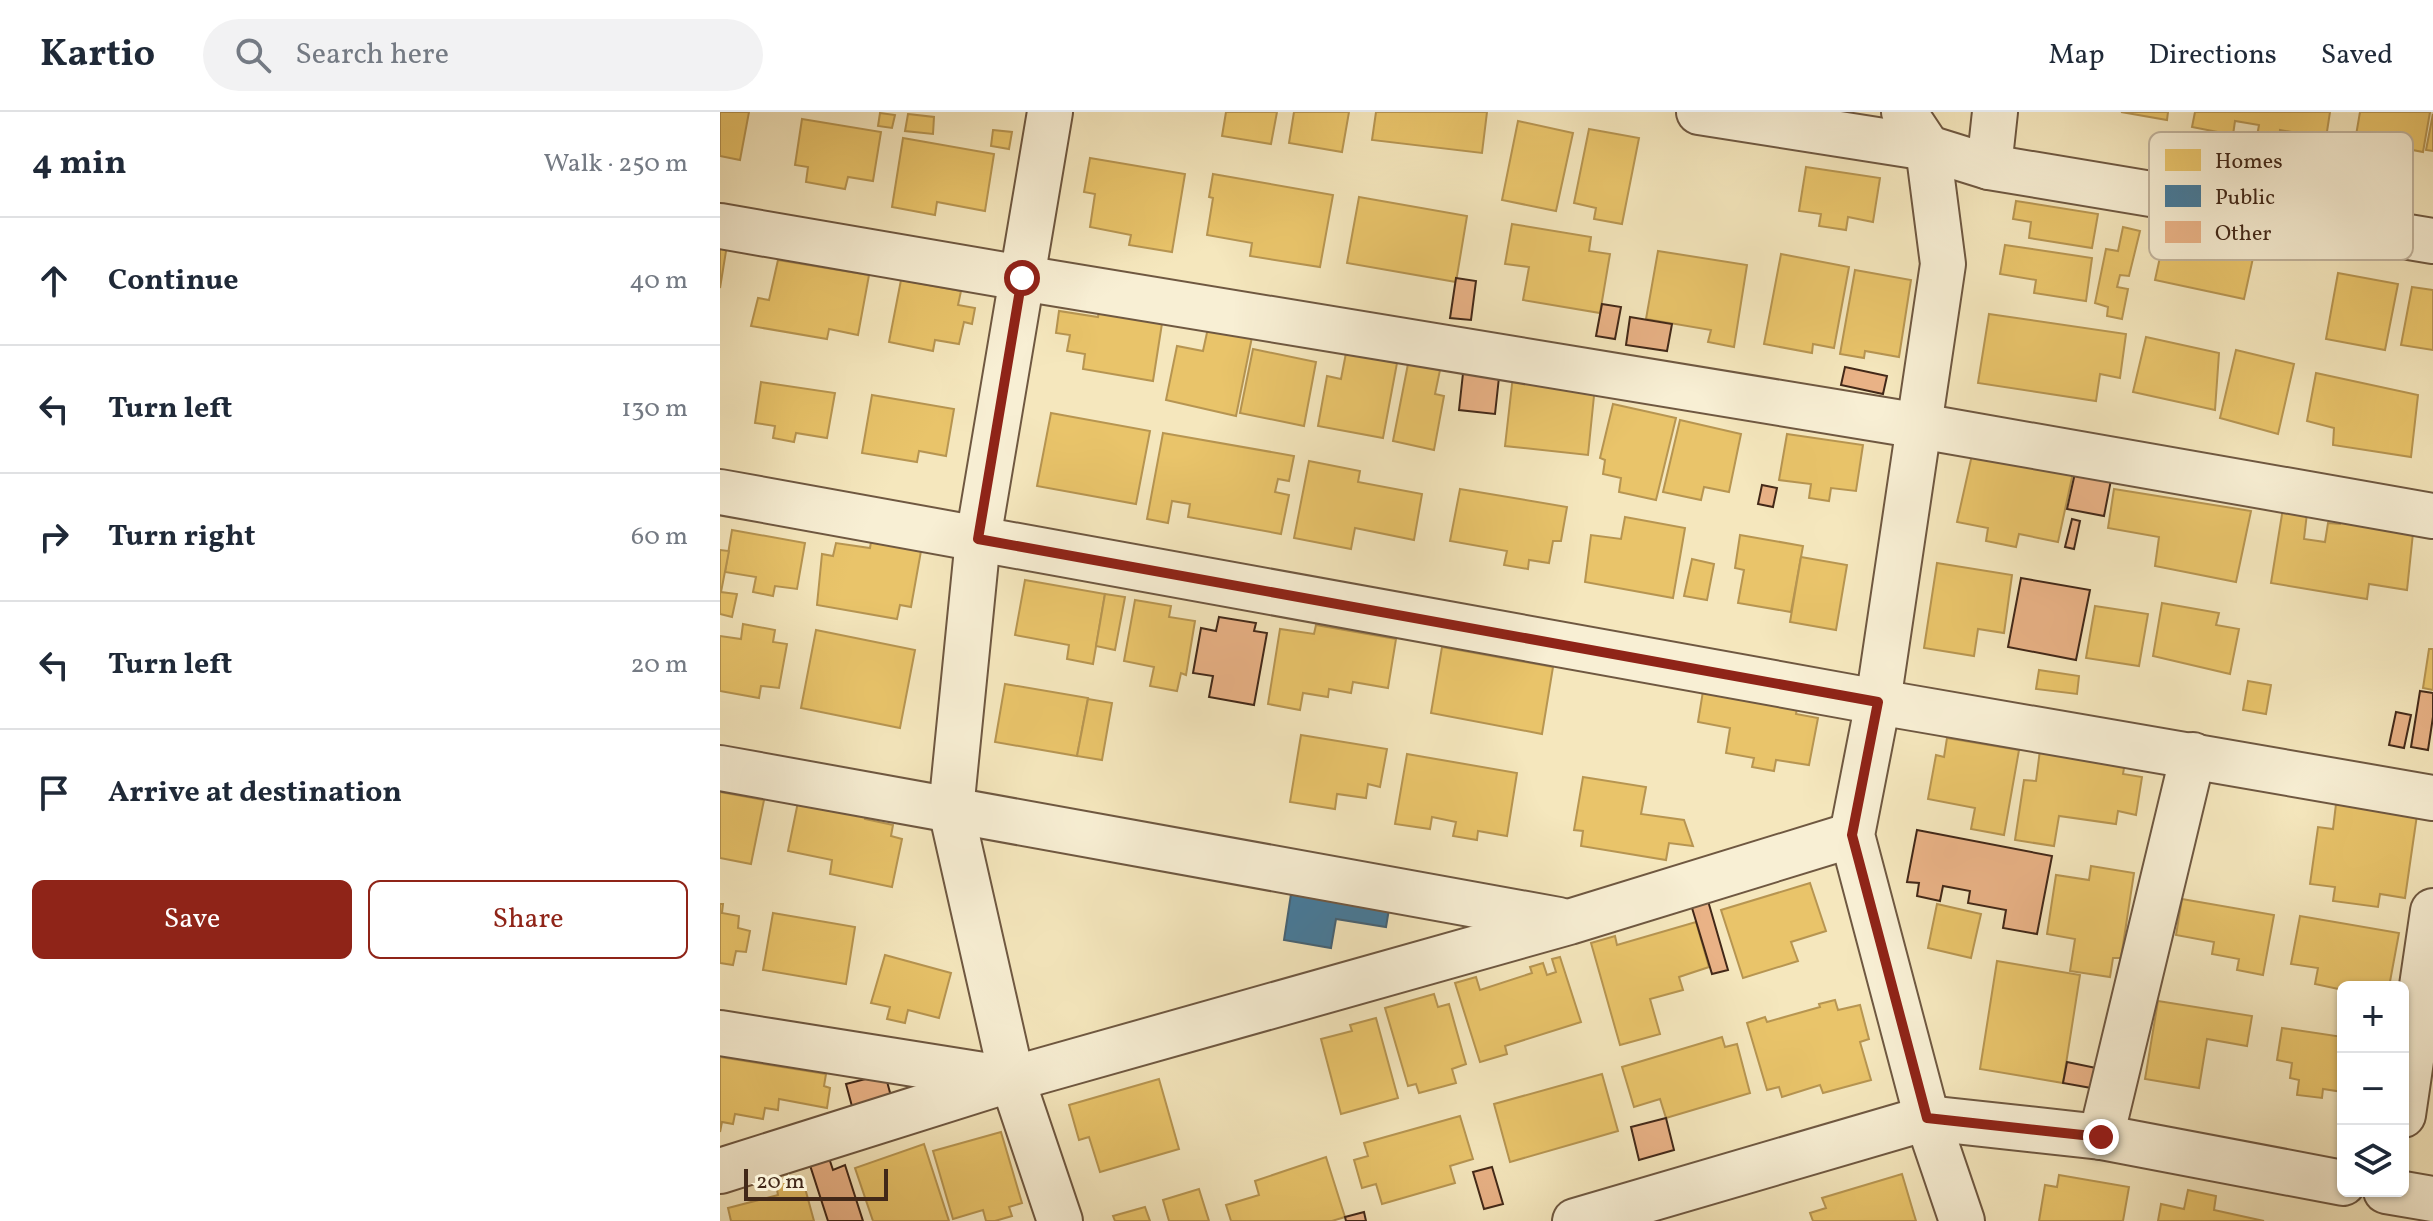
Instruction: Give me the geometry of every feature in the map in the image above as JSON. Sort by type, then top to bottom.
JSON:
[{"type":"street","points":[[1050,112],[978,539],[951,810],[1012,1079],[1060,1221]]},
{"type":"street","points":[[1699,112],[1928,148],[1989,167],[2149,194]]},
{"type":"street","points":[[1904,112],[1928,148],[1943,264],[1878,702],[1852,835],[1927,1118],[1962,1221]]},
{"type":"street","points":[[1989,167],[1995,112]]},
{"type":"street","points":[[720,226],[1920,426],[2433,516]]},
{"type":"street","points":[[2413,238],[2433,241]]},
{"type":"street","points":[[720,492],[1878,702],[2433,798]]},
{"type":"street","points":[[2101,1137],[2193,755]]},
{"type":"street","points":[[720,768],[1569,922]]},
{"type":"street","points":[[720,1171],[1012,1079],[1569,922],[1852,835]]},
{"type":"street","points":[[2409,1074],[2433,911]]},
{"type":"street","points":[[720,1033],[1012,1079]]},
{"type":"street","points":[[1575,1221],[1927,1118],[2101,1137],[2337,1182]]},
{"type":"building: Homes","points":[[720,112],[749,112],[740,160],[720,156]]},
{"type":"building: Homes","points":[[1226,112],[1277,112],[1271,144],[1222,136]]},
{"type":"building: Homes","points":[[1294,112],[1349,112],[1342,152],[1289,143]]},
{"type":"building: Homes","points":[[1376,112],[1487,112],[1482,153],[1372,140]]},
{"type":"building: Homes","points":[[2121,112],[2168,112],[2167,120]]},
{"type":"building: Homes","points":[[2195,112],[2330,112],[2327,132],[2258,132],[2259,125],[2235,121],[2233,132],[2192,127]]},
{"type":"building: Homes","points":[[2360,112],[2430,112],[2423,152],[2413,150],[2413,132],[2357,132]]},
{"type":"building: Homes","points":[[880,113],[895,115],[892,128],[878,126]]},
{"type":"building: Homes","points":[[908,114],[934,117],[933,134],[905,131]]},
{"type":"building: Homes","points":[[2433,114],[2433,151],[2426,150]]},
{"type":"building: Homes","points":[[802,119],[881,132],[873,181],[848,177],[845,189],[806,182],[808,167],[795,165]]},
{"type":"building: Homes","points":[[1518,121],[1573,133],[1556,211],[1502,200]]},
{"type":"building: Homes","points":[[1589,129],[1639,138],[1622,224],[1594,219],[1596,208],[1574,203]]},
{"type":"building: Homes","points":[[993,130],[1012,132],[1009,149],[991,146]]},
{"type":"building: Homes","points":[[903,138],[994,154],[985,211],[937,202],[935,215],[892,207]]},
{"type":"building: Homes","points":[[1090,158],[1185,174],[1172,252],[1129,245],[1131,235],[1090,227],[1095,194],[1084,192]]},
{"type":"building: Homes","points":[[1806,167],[1880,178],[1873,222],[1848,217],[1846,230],[1819,226],[1821,214],[1799,211]]},
{"type":"building: Homes","points":[[1213,174],[1333,195],[1320,267],[1250,256],[1252,243],[1207,235]]},
{"type":"building: Homes","points":[[1359,197],[1467,216],[1456,282],[1347,263]]},
{"type":"building: Homes","points":[[2016,201],[2098,214],[2092,248],[2029,238],[2031,222],[2013,219]]},
{"type":"building: Homes","points":[[1512,224],[1591,237],[1589,251],[1610,254],[1600,313],[1523,300],[1529,267],[1505,264]]},
{"type":"building: Homes","points":[[2123,227],[2140,231],[2129,276],[2120,275],[2117,287],[2128,289],[2122,319],[2107,316],[2108,307],[2095,303],[2106,249],[2118,251]]},
{"type":"building: Homes","points":[[720,244],[727,245],[720,288]]},
{"type":"building: Homes","points":[[2005,245],[2092,258],[2086,301],[2034,293],[2036,280],[2000,274]]},
{"type":"building: Homes","points":[[1658,251],[1747,265],[1734,347],[1708,342],[1711,330],[1646,319]]},
{"type":"building: Homes","points":[[1781,254],[1849,267],[1834,348],[1813,344],[1812,353],[1764,344]]},
{"type":"building: Homes","points":[[778,260],[869,275],[858,335],[829,329],[827,339],[751,326],[758,298],[769,300]]},
{"type":"building: Homes","points":[[2159,260],[2253,260],[2244,299],[2155,280]]},
{"type":"building: Homes","points":[[1855,270],[1911,280],[1899,357],[1865,351],[1864,358],[1840,354]]},
{"type":"building: Homes","points":[[2338,273],[2398,284],[2385,350],[2326,339]]},
{"type":"building: Homes","points":[[901,280],[961,291],[958,305],[975,308],[972,324],[964,322],[959,344],[935,340],[933,351],[889,342]]},
{"type":"building: Homes","points":[[2412,287],[2433,290],[2433,350],[2401,345]]},
{"type":"building: Homes","points":[[1100,307],[1163,317],[1153,381],[1083,369],[1085,354],[1067,351],[1070,335],[1056,333],[1059,311],[1098,317]]},
{"type":"building: Homes","points":[[1989,314],[2126,334],[2120,378],[2100,374],[2096,401],[1978,383]]},
{"type":"building: Homes","points":[[1208,328],[1252,337],[1236,416],[1166,400],[1177,346],[1203,351]]},
{"type":"building: Homes","points":[[2146,337],[2219,353],[2215,410],[2133,392]]},
{"type":"building: Homes","points":[[1253,349],[1316,362],[1304,426],[1240,413]]},
{"type":"building: Homes","points":[[2236,350],[2294,364],[2278,434],[2220,418]]},
{"type":"building: Homes","points":[[1346,353],[1397,363],[1383,438],[1318,426],[1327,376],[1341,379]]},
{"type":"building: Homes","points":[[1408,364],[1440,370],[1435,394],[1444,396],[1434,450],[1393,441]]},
{"type":"building: Homes","points":[[1514,367],[1596,376],[1588,455],[1505,446]]},
{"type":"building: Homes","points":[[2316,373],[2418,395],[2411,457],[2333,445],[2334,428],[2307,421]]},
{"type":"building: Homes","points":[[761,382],[835,393],[827,438],[796,433],[794,442],[773,438],[775,426],[755,423]]},
{"type":"building: Homes","points":[[872,395],[954,409],[946,456],[919,451],[917,462],[862,453]]},
{"type":"building: Homes","points":[[1613,404],[1676,418],[1656,500],[1619,492],[1621,478],[1603,474],[1605,460],[1600,458]]},
{"type":"building: Homes","points":[[1051,413],[1150,431],[1136,504],[1037,486]]},
{"type":"building: Homes","points":[[1680,420],[1741,434],[1729,492],[1704,487],[1701,500],[1663,492]]},
{"type":"building: Homes","points":[[1163,433],[1294,456],[1289,481],[1278,479],[1275,492],[1289,495],[1281,534],[1188,517],[1190,504],[1172,501],[1168,523],[1147,519]]},
{"type":"building: Homes","points":[[1787,434],[1863,445],[1856,491],[1831,488],[1829,501],[1809,498],[1811,484],[1779,480]]},
{"type":"building: Homes","points":[[1974,446],[2074,468],[2058,542],[2019,534],[2016,547],[1986,541],[1988,528],[1957,522]]},
{"type":"building: Homes","points":[[1309,461],[1360,471],[1358,482],[1422,494],[1414,540],[1355,528],[1351,549],[1294,538]]},
{"type":"building: Homes","points":[[1460,489],[1567,507],[1561,541],[1553,541],[1549,563],[1529,560],[1528,569],[1504,565],[1507,551],[1450,541]]},
{"type":"building: Homes","points":[[2114,489],[2251,511],[2236,582],[2155,566],[2159,537],[2108,528]]},
{"type":"building: Homes","points":[[2283,508],[2307,513],[2304,539],[2325,542],[2328,523],[2340,524],[2341,516],[2413,533],[2407,590],[2369,584],[2367,599],[2271,583]]},
{"type":"building: Homes","points":[[1625,517],[1685,528],[1673,598],[1585,582],[1591,535],[1621,539]]},
{"type":"building: Homes","points":[[732,530],[805,543],[797,589],[775,586],[773,596],[753,592],[756,577],[725,572]]},
{"type":"building: Homes","points":[[1740,535],[1803,546],[1791,612],[1738,603],[1744,570],[1735,568]]},
{"type":"building: Homes","points":[[871,542],[921,551],[911,607],[900,605],[897,619],[817,605],[822,554],[833,556],[836,543],[870,548]]},
{"type":"building: Homes","points":[[720,550],[729,551],[721,592],[737,594],[732,617],[720,614]]},
{"type":"building: Homes","points":[[1801,557],[1847,565],[1836,630],[1790,622]]},
{"type":"building: Homes","points":[[1692,559],[1714,564],[1707,600],[1684,596]]},
{"type":"building: Homes","points":[[1937,563],[2012,575],[2004,633],[1978,629],[1974,656],[1924,648]]},
{"type":"building: Homes","points":[[1025,580],[1105,594],[1093,664],[1067,659],[1069,645],[1015,635]]},
{"type":"building: Homes","points":[[1105,594],[1125,597],[1115,650],[1096,646]]},
{"type":"building: Homes","points":[[1135,600],[1171,606],[1169,617],[1195,621],[1186,675],[1181,673],[1177,691],[1150,686],[1154,667],[1124,661]]},
{"type":"building: Homes","points":[[2162,603],[2219,613],[2216,625],[2239,629],[2230,674],[2153,656]]},
{"type":"building: Homes","points":[[2095,606],[2148,614],[2139,666],[2086,658]]},
{"type":"building: Homes","points":[[743,624],[775,630],[773,642],[787,644],[779,688],[761,686],[759,698],[720,691],[720,636],[741,639]]},
{"type":"building: Homes","points":[[1316,625],[1396,639],[1388,688],[1353,682],[1351,693],[1329,689],[1328,697],[1303,693],[1300,710],[1268,704],[1280,629],[1314,634]]},
{"type":"building: Homes","points":[[816,630],[915,650],[900,728],[801,708]]},
{"type":"building: Homes","points":[[1442,647],[1553,667],[1542,734],[1431,713]]},
{"type":"building: Homes","points":[[2429,649],[2433,649],[2433,690],[2423,688]]},
{"type":"building: Homes","points":[[2039,670],[2079,676],[2077,694],[2036,689]]},
{"type":"building: Homes","points":[[2248,681],[2271,685],[2266,714],[2243,710]]},
{"type":"building: Homes","points":[[1005,684],[1088,698],[1077,756],[995,742]]},
{"type":"building: Homes","points":[[1704,685],[1798,703],[1796,714],[1818,718],[1809,765],[1776,760],[1774,771],[1752,767],[1754,758],[1726,753],[1730,728],[1698,722]]},
{"type":"building: Homes","points":[[1088,699],[1112,703],[1102,760],[1077,756]]},
{"type":"building: Homes","points":[[1301,735],[1387,749],[1380,787],[1368,784],[1366,798],[1337,794],[1335,809],[1290,802]]},
{"type":"building: Homes","points":[[1947,738],[2019,750],[2004,835],[1971,829],[1975,808],[1928,799],[1936,755],[1944,757]]},
{"type":"building: Homes","points":[[2040,750],[2125,762],[2123,774],[2142,777],[2136,815],[2118,811],[2116,824],[2059,816],[2054,846],[2015,840],[2024,780],[2036,781]]},
{"type":"building: Homes","points":[[1407,754],[1517,773],[1507,836],[1478,831],[1477,840],[1453,836],[1456,822],[1432,817],[1430,829],[1395,824]]},
{"type":"building: Homes","points":[[1583,777],[1646,787],[1641,814],[1684,820],[1693,846],[1669,843],[1666,860],[1581,846],[1583,831],[1574,830]]},
{"type":"building: Homes","points":[[720,792],[764,800],[751,864],[720,858]]},
{"type":"building: Homes","points":[[799,797],[866,810],[865,819],[893,825],[891,836],[902,839],[892,887],[830,874],[832,860],[788,851]]},
{"type":"building: Homes","points":[[2336,804],[2417,815],[2405,898],[2380,894],[2378,907],[2333,901],[2335,887],[2310,884],[2318,827],[2333,829]]},
{"type":"building: Homes","points":[[2091,866],[2134,873],[2121,958],[2113,958],[2110,977],[2070,971],[2075,939],[2047,934],[2056,875],[2089,880]]},
{"type":"building: Homes","points":[[1810,883],[1826,931],[1791,942],[1798,961],[1743,978],[1721,910]]},
{"type":"building: Homes","points":[[2182,899],[2274,915],[2263,975],[2237,970],[2239,959],[2212,954],[2214,942],[2176,935]]},
{"type":"building: Homes","points":[[720,904],[723,904],[722,913],[739,916],[738,928],[750,931],[746,952],[736,951],[733,965],[720,963]]},
{"type":"building: Homes","points":[[1937,904],[1981,914],[1971,958],[1928,948]]},
{"type":"building: Homes","points":[[773,913],[855,927],[846,984],[763,970]]},
{"type":"building: Homes","points":[[2300,916],[2399,933],[2390,981],[2337,981],[2337,989],[2315,984],[2318,968],[2291,964]]},
{"type":"building: Homes","points":[[1696,922],[1709,967],[1679,977],[1683,990],[1650,999],[1660,1034],[1620,1045],[1591,943],[1615,936],[1617,945]]},
{"type":"building: Homes","points":[[885,955],[951,973],[939,1018],[908,1010],[905,1023],[887,1019],[890,1007],[871,1003]]},
{"type":"building: Homes","points":[[1560,957],[1581,1022],[1505,1046],[1507,1054],[1480,1062],[1455,983],[1476,977],[1480,990],[1532,973],[1530,967],[1543,963],[1547,975],[1556,972],[1552,959]]},
{"type":"building: Homes","points":[[1997,961],[2080,975],[2063,1083],[1980,1069]]},
{"type":"building: Homes","points":[[1434,994],[1438,1007],[1449,1004],[1466,1064],[1452,1069],[1456,1083],[1419,1093],[1416,1084],[1408,1086],[1385,1008]]},
{"type":"building: Homes","points":[[1835,1000],[1838,1010],[1860,1005],[1869,1039],[1860,1042],[1871,1080],[1823,1093],[1820,1085],[1782,1097],[1779,1087],[1767,1090],[1747,1023],[1765,1017],[1767,1022]]},
{"type":"building: Homes","points":[[2158,1001],[2252,1016],[2247,1046],[2207,1039],[2199,1088],[2145,1079]]},
{"type":"building: Homes","points":[[1376,1018],[1398,1098],[1341,1114],[1321,1039],[1352,1031],[1350,1025]]},
{"type":"building: Homes","points":[[2282,1028],[2337,1036],[2337,1091],[2323,1089],[2322,1098],[2297,1095],[2299,1080],[2290,1078],[2292,1063],[2277,1060]]},
{"type":"building: Homes","points":[[1722,1037],[1725,1047],[1737,1044],[1750,1093],[1666,1118],[1660,1099],[1634,1107],[1622,1067]]},
{"type":"building: Homes","points":[[720,1057],[826,1074],[824,1086],[830,1088],[827,1108],[779,1099],[778,1110],[765,1108],[763,1119],[735,1114],[733,1124],[722,1122],[720,1132]]},
{"type":"building: Homes","points":[[1602,1074],[1618,1131],[1510,1162],[1494,1104]]},
{"type":"building: Homes","points":[[1159,1079],[1179,1149],[1100,1172],[1089,1137],[1079,1140],[1069,1105]]},
{"type":"building: Homes","points":[[1460,1116],[1473,1159],[1450,1166],[1455,1183],[1382,1204],[1376,1184],[1362,1188],[1354,1160],[1368,1156],[1364,1143]]},
{"type":"building: Homes","points":[[1001,1132],[1022,1203],[1009,1207],[1012,1216],[995,1221],[986,1221],[983,1210],[953,1219],[933,1151]]},
{"type":"building: Homes","points":[[924,1144],[949,1221],[873,1221],[855,1168]]},
{"type":"building: Homes","points":[[1326,1157],[1345,1217],[1332,1221],[1231,1221],[1226,1205],[1259,1195],[1255,1181]]},
{"type":"building: Homes","points":[[1902,1174],[1916,1221],[1813,1221],[1810,1213],[1826,1208],[1822,1198]]},
{"type":"building: Homes","points":[[2059,1175],[2129,1187],[2123,1221],[2039,1221],[2045,1185],[2057,1187]]},
{"type":"building: Homes","points":[[802,1177],[814,1221],[731,1221],[728,1208],[778,1195],[776,1184]]},
{"type":"building: Homes","points":[[1199,1189],[1209,1221],[1169,1221],[1163,1200]]},
{"type":"building: Homes","points":[[2188,1190],[2216,1196],[2214,1210],[2264,1221],[2158,1221],[2161,1204],[2184,1209]]},
{"type":"building: Homes","points":[[1145,1207],[1150,1221],[1115,1221],[1113,1216]]},
{"type":"building: Public","points":[[1293,881],[1391,897],[1386,927],[1336,919],[1331,948],[1284,940]]},
{"type":"building: Other","points":[[1456,278],[1476,281],[1471,320],[1450,318]]},
{"type":"building: Other","points":[[1602,304],[1621,307],[1615,339],[1596,336]]},
{"type":"building: Other","points":[[1630,317],[1672,324],[1667,351],[1626,345]]},
{"type":"building: Other","points":[[1465,355],[1501,359],[1495,414],[1459,410]]},
{"type":"building: Other","points":[[1845,367],[1887,376],[1883,394],[1841,385]]},
{"type":"building: Other","points":[[2075,473],[2111,480],[2104,516],[2067,509]]},
{"type":"building: Other","points":[[1762,485],[1777,488],[1773,507],[1758,504]]},
{"type":"building: Other","points":[[2072,519],[2080,521],[2074,549],[2065,547]]},
{"type":"building: Other","points":[[2021,578],[2090,590],[2076,660],[2008,647]]},
{"type":"building: Other","points":[[1219,617],[1256,623],[1254,631],[1267,633],[1254,705],[1209,697],[1213,676],[1193,673],[1201,628],[1216,631]]},
{"type":"building: Other","points":[[2420,691],[2433,693],[2428,750],[2411,747]]},
{"type":"building: Other","points":[[2396,712],[2411,715],[2404,748],[2389,745]]},
{"type":"building: Other","points":[[1917,830],[2052,856],[2037,934],[2003,928],[2006,910],[1968,903],[1970,891],[1943,886],[1940,901],[1917,896],[1919,883],[1907,882]]},
{"type":"building: Other","points":[[1706,894],[1728,970],[1712,974],[1689,898]]},
{"type":"building: Other","points":[[2067,1062],[2101,1069],[2097,1089],[2063,1083]]},
{"type":"building: Other","points":[[885,1074],[892,1100],[853,1110],[846,1084]]},
{"type":"building: Other","points":[[1666,1118],[1674,1150],[1639,1160],[1631,1127]]},
{"type":"building: Other","points":[[827,1152],[833,1170],[845,1165],[863,1221],[828,1221],[808,1159]]},
{"type":"building: Other","points":[[1492,1167],[1503,1204],[1484,1209],[1473,1172]]},
{"type":"building: Other","points":[[1364,1212],[1366,1221],[1346,1221],[1345,1217]]},
{"type":"route","points":[[1022,278],[978,539],[1878,702],[1852,835],[1927,1118],[2101,1137]]}]
